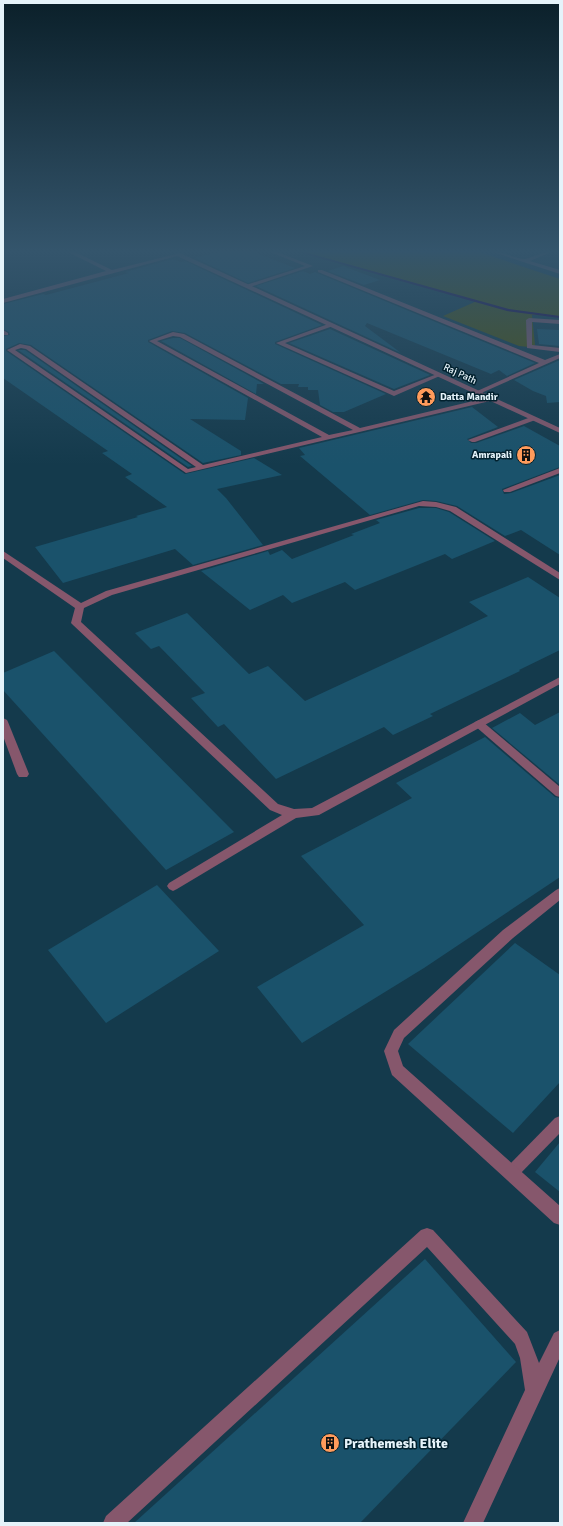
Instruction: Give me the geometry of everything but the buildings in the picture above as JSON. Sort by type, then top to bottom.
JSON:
[{"type":"street","name":"Raj Path","points":[[327,323],[560,431]]},
{"type":"street","points":[[448,323],[546,363]]},
{"type":"street","points":[[529,323],[529,347],[560,350]]},
{"type":"street","points":[[331,325],[279,343],[394,394],[439,375]]},
{"type":"street","points":[[327,437],[152,341],[173,334],[182,335],[359,430]]},
{"type":"street","points":[[202,468],[28,347],[20,346],[10,350],[183,470],[190,471],[490,399]]},
{"type":"street","points":[[477,393],[560,356]]},
{"type":"street","points":[[472,440],[534,419]]},
{"type":"street","points":[[507,490],[560,470]]},
{"type":"street","points":[[560,577],[453,509],[436,504],[418,504],[109,593],[80,608],[76,623],[274,807],[282,812],[293,814],[315,812],[560,680]]},
{"type":"street","points":[[3,554],[80,608]]},
{"type":"street","points":[[3,722],[23,774]]},
{"type":"street","points":[[479,724],[560,793]]},
{"type":"street","points":[[173,886],[293,814]]},
{"type":"street","points":[[560,893],[508,934],[399,1034],[391,1051],[397,1070],[560,1217]]},
{"type":"street","points":[[511,1173],[560,1123]]},
{"type":"street","points":[[113,1523],[428,1236],[521,1338],[529,1358],[534,1391]]},
{"type":"street","points":[[473,1523],[534,1391],[560,1339]]},
{"type":"shaded area","points":[[461,323],[533,323],[535,345],[529,347],[519,346]]},
{"type":"place","name":"Datta Mandir","points":[[426,397]]},
{"type":"place","name":"Amrapali","points":[[526,455]]},
{"type":"place","name":"Prathemesh Elite","points":[[330,1443]]}]
